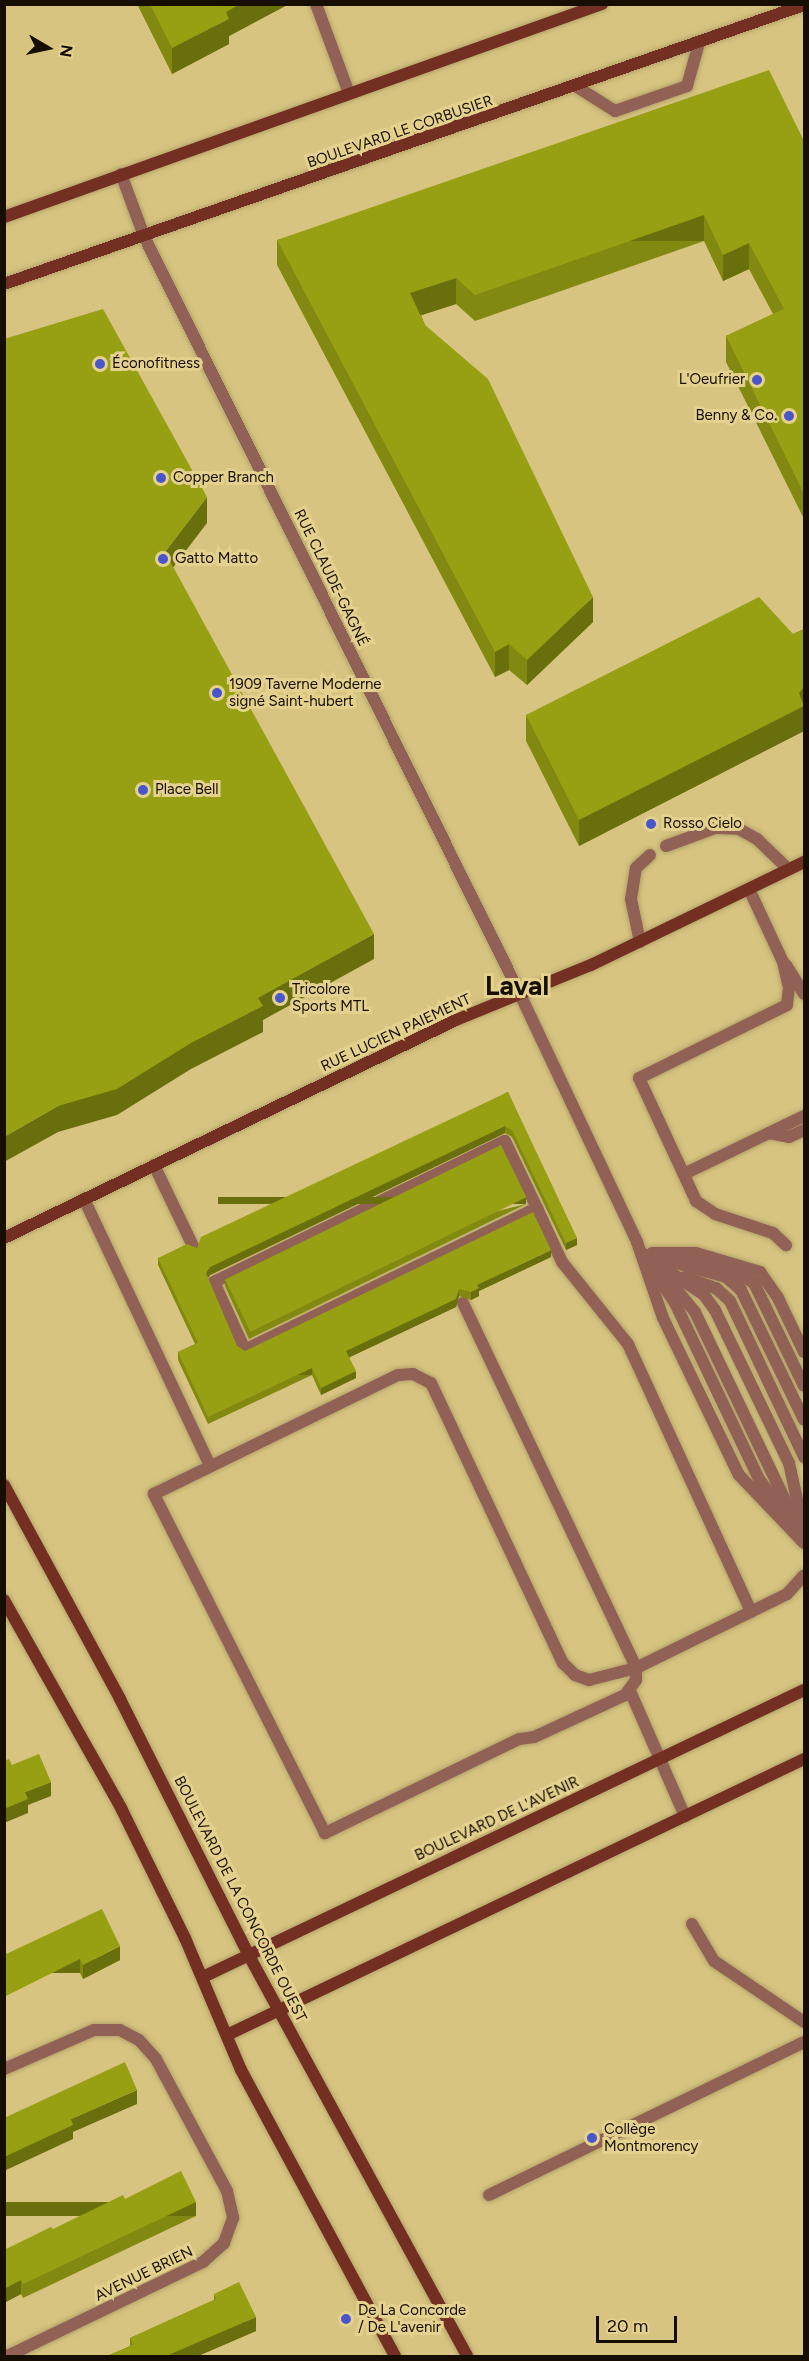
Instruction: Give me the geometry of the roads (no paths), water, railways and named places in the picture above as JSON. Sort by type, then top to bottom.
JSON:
[{"type":"street","points":[[316,4],[349,93]]},
{"type":"street","points":[[4,217],[602,4]]},
{"type":"street","name":"BOULEVARD LE CORBUSIER","points":[[4,284],[577,87],[804,5]]},
{"type":"street","points":[[577,87],[615,111],[687,87],[699,43]]},
{"type":"street","name":"RUE CLAUDE-GAGNÉ","points":[[121,174],[144,236],[519,992],[642,1252],[675,1303],[759,1479],[804,1541]]},
{"type":"street","points":[[666,846],[715,828],[739,829],[757,839],[788,869]]},
{"type":"street","points":[[640,942],[631,899],[636,868],[650,855]]},
{"type":"street","name":"RUE LUCIEN PAIEMENT","points":[[4,1238],[519,992],[640,942],[804,862]]},
{"type":"street","points":[[749,889],[783,962],[804,994]]},
{"type":"street","points":[[783,962],[789,994],[784,1009],[639,1078],[701,1206],[773,1233],[786,1245]]},
{"type":"street","points":[[684,1174],[804,1116]]},
{"type":"street","points":[[769,1133],[789,1137],[804,1130]]},
{"type":"street","points":[[537,1208],[245,1350],[214,1282],[505,1141],[537,1208],[562,1262],[628,1344],[751,1612]]},
{"type":"street","points":[[154,1165],[194,1248]]},
{"type":"street","points":[[84,1199],[210,1466]]},
{"type":"street","points":[[642,1252],[696,1253],[752,1266],[767,1278],[804,1352]]},
{"type":"street","points":[[642,1252],[724,1267],[754,1283],[804,1386]]},
{"type":"street","points":[[642,1252],[726,1277],[741,1290],[804,1420]]},
{"type":"street","points":[[642,1252],[675,1272],[716,1288],[730,1301],[804,1457]]},
{"type":"street","points":[[642,1252],[704,1295],[715,1310],[789,1463],[804,1531]]},
{"type":"street","points":[[463,1303],[636,1668],[630,1691],[685,1816]]},
{"type":"street","points":[[630,1691],[534,1737],[519,1739],[325,1833],[154,1494],[398,1375],[413,1374],[426,1378],[563,1663],[575,1676],[589,1680],[636,1668],[787,1594],[804,1575]]},
{"type":"street","name":"BOULEVARD DE LA CONCORDE OUEST","points":[[4,1485],[110,1680],[248,1954],[467,2356]]},
{"type":"street","points":[[4,1600],[121,1808],[203,1977],[257,2101],[395,2356]]},
{"type":"street","name":"BOULEVARD DE L'AVENIR","points":[[203,1977],[804,1690]]},
{"type":"street","points":[[227,2035],[804,1759]]},
{"type":"street","points":[[692,1924],[714,1961],[804,2022]]},
{"type":"street","name":"AVENUE BRIEN","points":[[4,2069],[87,2032],[120,2030],[139,2040],[152,2053],[222,2182],[232,2206],[227,2237],[216,2252],[197,2265],[8,2356]]},
{"type":"street","points":[[489,2195],[804,2042]]},
{"type":"place","name":"Éconofitness","points":[[100,364]]},
{"type":"place","name":"L'Oeufrier","points":[[757,380]]},
{"type":"place","name":"Benny & Co.","points":[[789,416]]},
{"type":"place","name":"Copper Branch","points":[[161,478]]},
{"type":"place","name":"Gatto Matto","points":[[163,559]]},
{"type":"place","name":"1909 Taverne Moderne signé Saint-hubert","points":[[217,693]]},
{"type":"place","name":"Place Bell","points":[[143,790]]},
{"type":"place","name":"Rosso Cielo","points":[[651,824]]},
{"type":"place","name":"Tricolore Sports MTL","points":[[280,998]]},
{"type":"place","name":"Collège Montmorency","points":[[592,2138]]},
{"type":"place","name":"De La Concorde / De L'avenir","points":[[346,2319]]},
{"type":"district","name":"Laval","points":[[517,986]]}]
